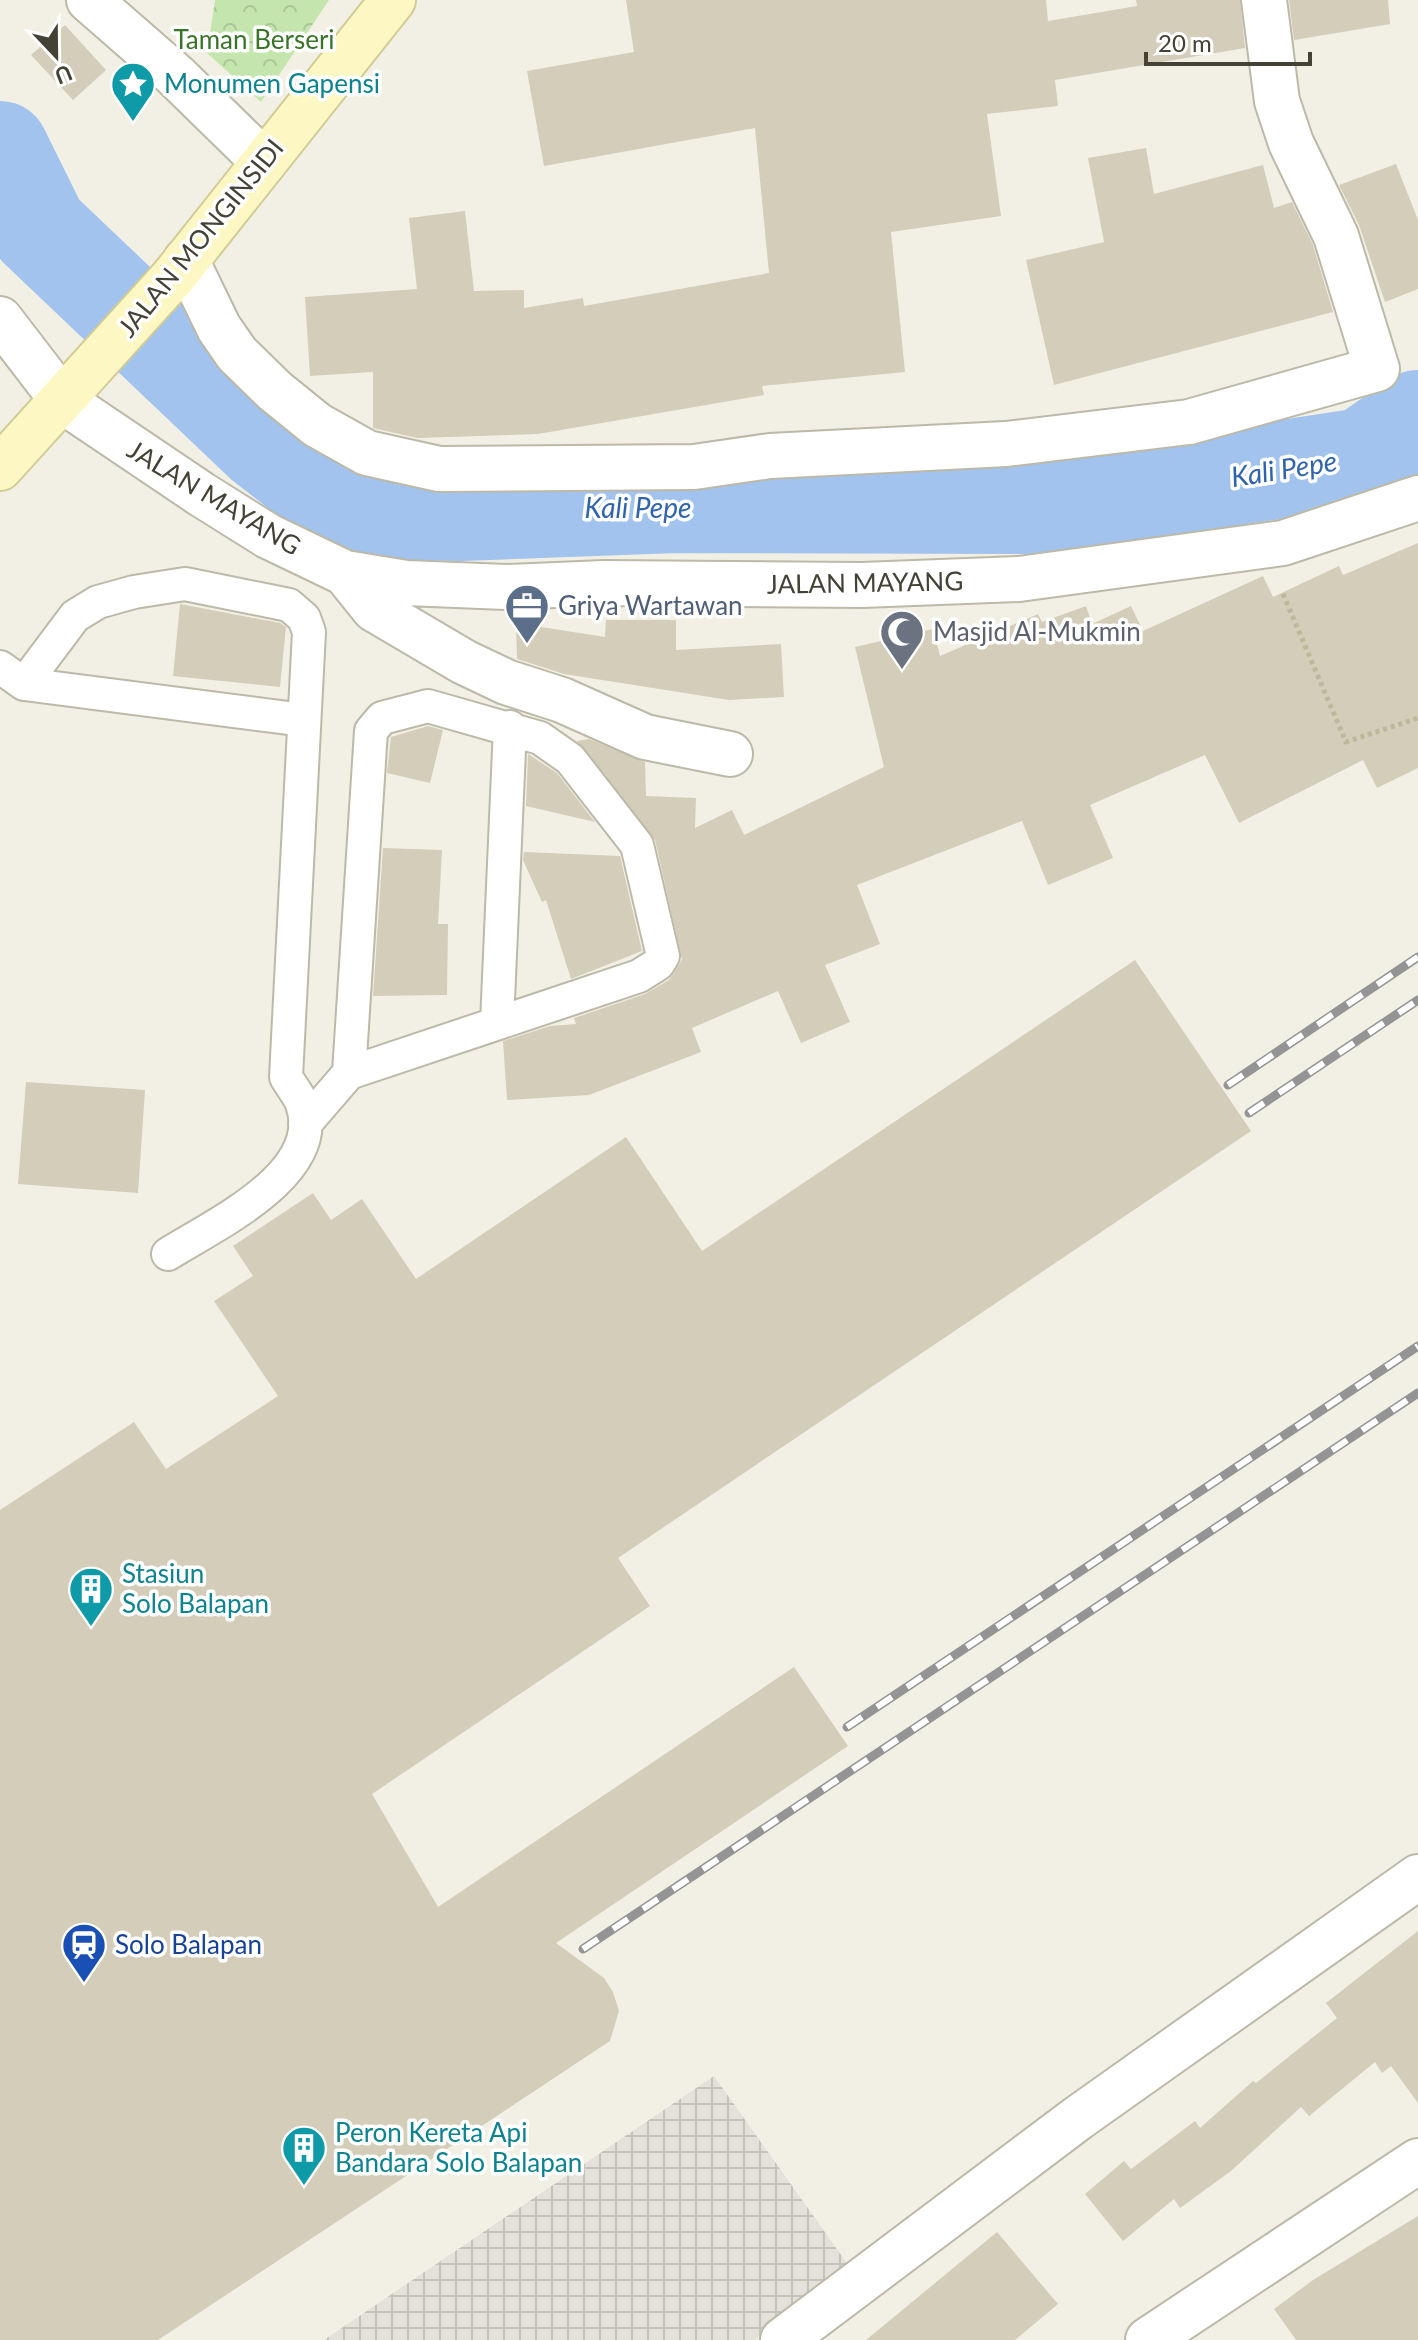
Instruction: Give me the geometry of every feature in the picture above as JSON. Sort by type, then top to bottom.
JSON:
[{"type":"main road","name":"JALAN MONGINSIDI","points":[[0,468],[180,269],[393,0]]},
{"type":"street","points":[[89,0],[175,75],[264,162]]},
{"type":"street","points":[[180,269],[237,354],[275,391],[317,425],[367,453],[439,469],[694,467],[770,456],[1006,444],[1189,422],[1377,369],[1336,236],[1291,143],[1277,101],[1264,0]]},
{"type":"street","name":"JALAN MAYANG","points":[[0,319],[73,389],[268,536],[345,573],[406,583],[506,587],[604,583],[934,584],[1109,569],[1260,546],[1339,526],[1418,498]]},
{"type":"street","points":[[345,573],[374,609],[478,669],[562,700],[645,737],[730,754]]},
{"type":"street","points":[[783,2340],[1078,2118],[1418,1877]]},
{"type":"street","points":[[1148,2340],[1418,2161]]},
{"type":"lane","points":[[12,675],[75,616],[98,602],[134,592],[185,584],[289,605],[304,618],[309,632],[286,1077],[302,1104],[305,1124],[302,1145],[285,1174],[252,1200],[168,1254]]},
{"type":"lane","points":[[12,675],[304,720]]},
{"type":"lane","points":[[305,1124],[349,1073],[639,976],[658,964],[663,956],[637,845],[570,759],[540,738],[428,706],[382,718],[371,731],[349,1073]]},
{"type":"lane","points":[[497,1023],[510,727]]},
{"type":"path","points":[[1260,546],[1346,742],[1418,718]]},
{"type":"shaded area","points":[[714,2076],[851,2269],[755,2340],[324,2340]]},
{"type":"green space","name":"Taman Berseri","points":[[215,0],[329,0],[261,102],[207,53]]},
{"type":"building","points":[[626,0],[1046,0],[1048,21],[1137,6],[1136,0],[1240,0],[1245,48],[1055,80],[1058,106],[987,114],[1001,216],[891,232],[905,372],[762,386],[764,395],[538,434],[417,438],[373,428],[373,372],[310,376],[305,297],[417,289],[409,218],[465,211],[474,291],[524,290],[524,308],[583,298],[584,306],[769,273],[755,128],[544,166],[527,71],[634,52]]},
{"type":"building","points":[[1289,0],[1388,0],[1390,24],[1294,40]]},
{"type":"building","points":[[65,25],[106,70],[73,100],[31,55]]},
{"type":"building","points":[[1146,148],[1154,194],[1263,165],[1274,208],[1292,202],[1313,245],[1333,312],[1054,385],[1026,260],[1104,242],[1088,158]]},
{"type":"building","points":[[1396,164],[1418,220],[1418,289],[1385,302],[1359,225],[1339,185]]},
{"type":"building","points":[[1418,543],[1418,768],[1377,788],[1363,760],[1239,823],[1205,755],[1090,805],[1113,858],[1048,885],[1022,821],[857,885],[880,944],[825,965],[850,1022],[801,1043],[778,991],[692,1028],[701,1052],[589,1095],[507,1100],[503,1041],[550,1026],[576,1024],[574,1018],[645,994],[669,980],[682,960],[655,840],[577,741],[589,739],[645,762],[646,796],[696,798],[695,828],[732,810],[744,835],[884,767],[855,647],[933,629],[940,656],[1038,614],[1042,622],[1086,606],[1092,624],[1131,606],[1143,631],[1263,576],[1273,597],[1339,566],[1343,575]]},
{"type":"building","points":[[180,604],[280,623],[286,627],[280,687],[173,676]]},
{"type":"building","points":[[606,620],[676,620],[676,650],[781,644],[784,697],[729,700],[564,674],[517,659],[516,623],[605,637]]},
{"type":"building","points":[[428,726],[443,730],[430,783],[387,773],[391,737]]},
{"type":"building","points":[[528,754],[557,773],[595,822],[526,806]]},
{"type":"building","points":[[383,848],[442,850],[438,924],[448,924],[447,995],[373,996]]},
{"type":"building","points":[[524,852],[620,856],[642,951],[571,979],[546,900],[542,902],[523,860]]},
{"type":"building","points":[[1135,960],[1251,1131],[618,1558],[650,1606],[372,1794],[438,1907],[794,1667],[848,1746],[556,1943],[604,1978],[613,1992],[619,2011],[610,2041],[158,2340],[0,2340],[0,1510],[134,1422],[166,1469],[278,1396],[214,1301],[253,1276],[233,1246],[313,1193],[331,1220],[362,1199],[416,1279],[626,1137],[702,1251]]},
{"type":"building","points":[[26,1082],[145,1090],[138,1193],[18,1184]]},
{"type":"building","points":[[1418,1931],[1418,2103],[1391,2066],[1382,2073],[1375,2062],[1309,2116],[1301,2107],[1231,2171],[1180,2208],[1174,2199],[1123,2241],[1085,2194],[1124,2161],[1131,2169],[1195,2121],[1200,2128],[1253,2081],[1256,2083],[1337,2018],[1326,2003]]},
{"type":"building","points":[[1418,2216],[1418,2340],[1296,2340],[1274,2309],[1313,2280]]},
{"type":"building","points":[[997,2232],[1058,2304],[1015,2340],[866,2340]]},
{"type":"waterway","name":"Kali Pepe","points":[[0,150],[39,229],[264,443],[351,510],[461,512],[676,504],[1046,505],[1363,457],[1418,419]]},
{"type":"railway","points":[[1228,1085],[1418,957]]},
{"type":"railway","points":[[1249,1113],[1418,1000]]},
{"type":"railway","points":[[847,1727],[1418,1346]]},
{"type":"railway","points":[[583,1949],[1418,1393]]},
{"type":"place","name":"Monumen Gapensi","points":[[133,123]]},
{"type":"place","name":"Griya Wartawan","points":[[527,645]]},
{"type":"place","name":"Masjid Al-Mukmin","points":[[902,671]]},
{"type":"place","name":"Stasiun Solo Balapan","points":[[91,1628]]},
{"type":"place","name":"Solo Balapan","points":[[84,1984]]},
{"type":"place","name":"Peron Kereta Api Bandara Solo Balapan","points":[[304,2187]]}]
